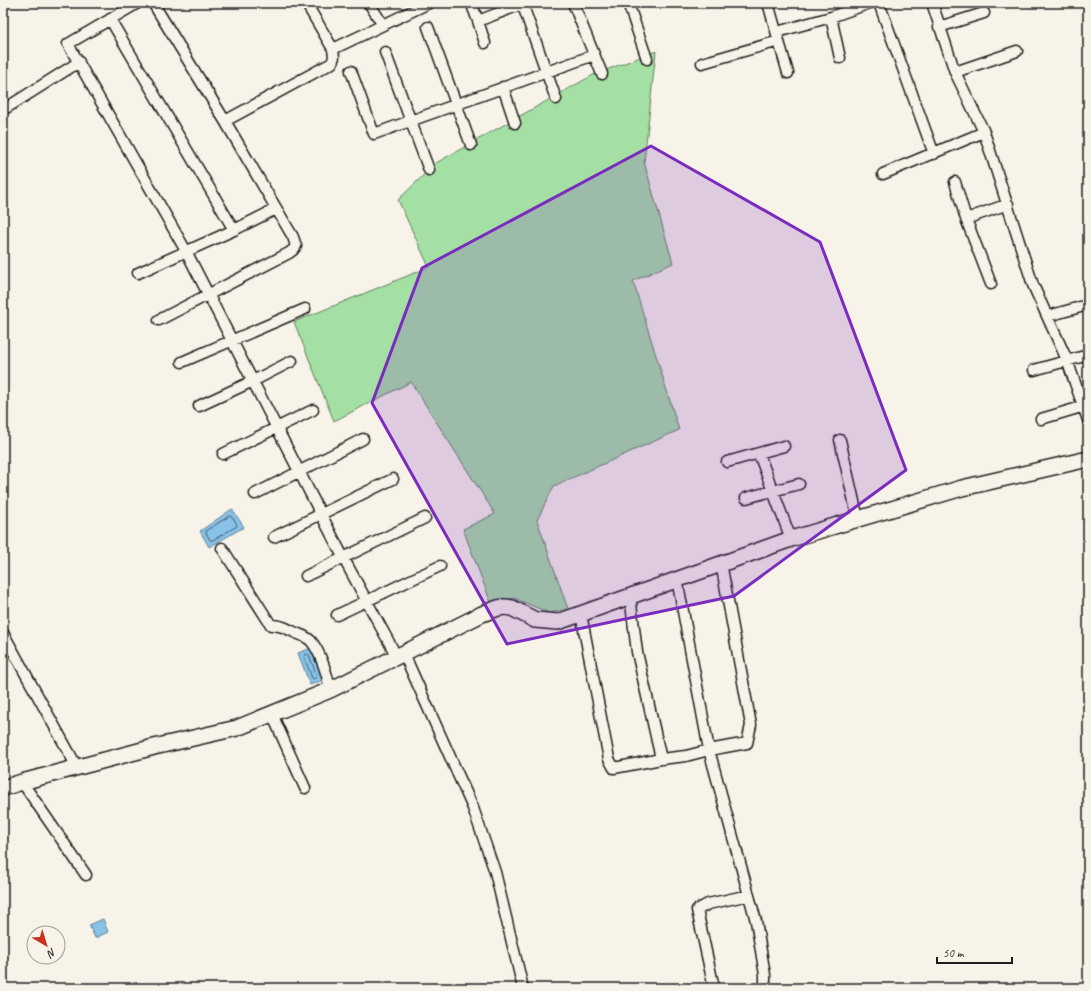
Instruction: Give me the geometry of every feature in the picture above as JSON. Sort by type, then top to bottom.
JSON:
[{"type":"street","points":[[138,3],[68,44],[186,250],[366,600],[400,655],[473,808],[495,872],[523,988]]},
{"type":"street","points":[[153,3],[225,121],[296,246],[294,250],[159,320]]},
{"type":"street","points":[[225,121],[332,63],[334,57],[333,49],[306,3]]},
{"type":"street","points":[[369,3],[383,25]]},
{"type":"street","points":[[333,49],[429,3]]},
{"type":"street","points":[[478,21],[522,3],[556,99]]},
{"type":"street","points":[[573,3],[602,74]]},
{"type":"street","points":[[628,3],[647,59]]},
{"type":"street","points":[[768,3],[788,74]]},
{"type":"street","points":[[702,63],[870,3]]},
{"type":"street","points":[[879,3],[934,154]]},
{"type":"street","points":[[932,3],[955,72],[984,132],[1033,285],[1086,405],[1088,420]]},
{"type":"street","points":[[472,6],[485,43]]},
{"type":"street","points":[[939,26],[984,12]]},
{"type":"street","points":[[831,17],[840,58]]},
{"type":"street","points":[[110,19],[234,230]]},
{"type":"street","points":[[428,27],[471,145]]},
{"type":"street","points":[[955,72],[1017,51]]},
{"type":"street","points":[[385,52],[429,170]]},
{"type":"street","points":[[351,71],[374,134],[594,54]]},
{"type":"street","points":[[3,110],[79,62]]},
{"type":"street","points":[[503,87],[515,123]]},
{"type":"street","points":[[883,174],[984,132]]},
{"type":"street","points":[[955,182],[966,219],[991,284]]},
{"type":"street","points":[[966,219],[1008,204]]},
{"type":"street","points":[[138,274],[186,250],[234,230],[276,209]]},
{"type":"street","points":[[1048,316],[1084,306]]},
{"type":"street","points":[[182,362],[305,309]]},
{"type":"street","points":[[1034,370],[1088,355]]},
{"type":"street","points":[[199,406],[292,361]]},
{"type":"street","points":[[1042,419],[1086,405]]},
{"type":"street","points":[[223,454],[313,410]]},
{"type":"street","points":[[255,494],[363,439]]},
{"type":"street","points":[[840,440],[858,519]]},
{"type":"street","points":[[728,462],[784,446]]},
{"type":"street","points":[[759,454],[791,538]]},
{"type":"street","points":[[3,788],[154,747],[237,728],[330,690],[482,614],[498,608],[512,608],[535,620],[558,622],[791,538],[962,488],[1088,459]]},
{"type":"street","points":[[274,537],[393,479]]},
{"type":"street","points":[[746,498],[799,484]]},
{"type":"street","points":[[306,576],[425,518]]},
{"type":"street","points":[[222,548],[271,625],[280,625],[288,628],[306,637],[312,642],[319,654],[330,690]]},
{"type":"street","points":[[581,614],[609,759],[614,768],[686,756],[747,743],[751,725],[721,563]]},
{"type":"street","points":[[336,615],[440,566]]},
{"type":"street","points":[[677,579],[709,750],[756,921],[765,975],[765,988]]},
{"type":"street","points":[[630,596],[637,652],[661,759]]},
{"type":"street","points":[[3,633],[78,767]]},
{"type":"street","points":[[272,714],[305,788]]},
{"type":"street","points":[[22,782],[86,875]]},
{"type":"street","points":[[714,988],[697,910],[708,904],[749,895]]},
{"type":"highlighted area","points":[[651,146],[820,242],[906,470],[734,596],[507,644],[372,403],[422,268]]},
{"type":"green space","points":[[656,51],[644,162],[673,263],[633,281],[679,430],[554,486],[537,520],[568,609],[549,613],[514,598],[491,603],[463,529],[495,514],[411,382],[334,421],[294,322],[429,267],[398,200],[436,163],[593,75]]},
{"type":"water","points":[[232,509],[244,527],[209,547],[200,531]]},
{"type":"water","points":[[311,648],[323,680],[310,685],[298,653]]},
{"type":"water","points":[[103,919],[108,932],[95,938],[89,925]]}]
